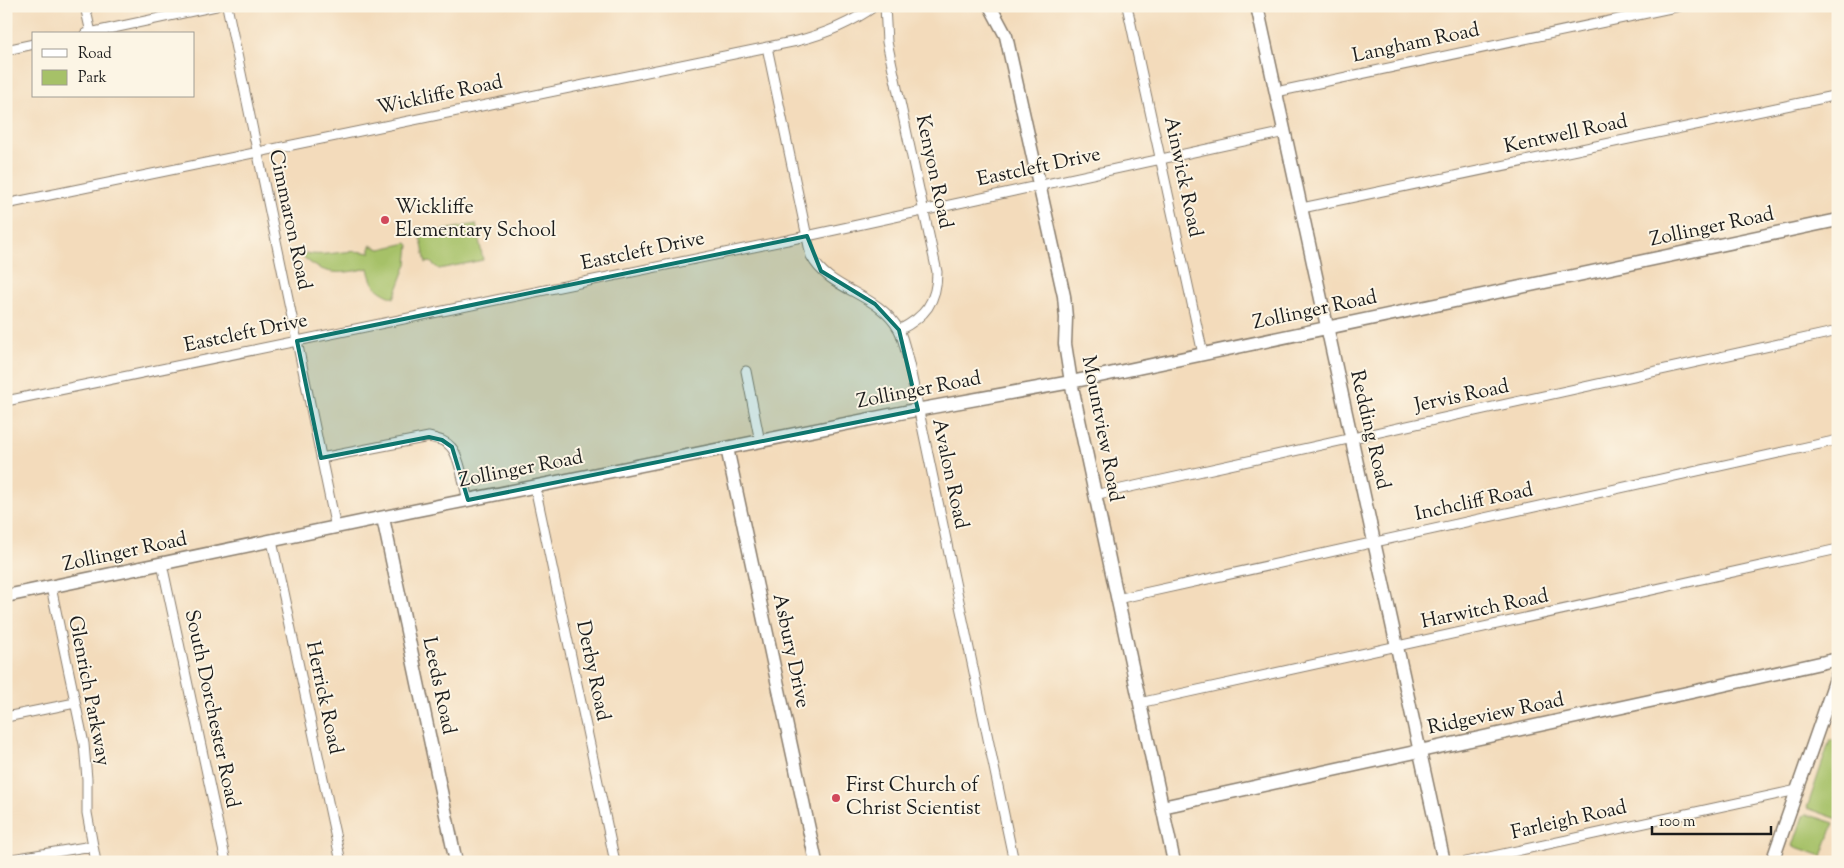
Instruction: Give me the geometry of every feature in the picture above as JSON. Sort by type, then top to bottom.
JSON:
[{"type":"main road","name":"Mountview Road","points":[[990,6],[1006,36],[1064,296],[1066,318],[1065,344],[1071,382],[1174,862]]},
{"type":"main road","name":"Redding Road","points":[[1257,6],[1444,862]]},
{"type":"main road","name":"Zollinger Road","points":[[6,596],[468,500],[918,410],[1071,382],[1838,220]]},
{"type":"main road","name":"Asbury Drive","points":[[727,448],[816,862]]},
{"type":"main road","name":"Leeds Road","points":[[382,518],[456,862]]},
{"type":"main road","name":"Ridgeview Road","points":[[1162,807],[1838,658]]},
{"type":"main road","points":[[1772,862],[1838,673]]},
{"type":"street","points":[[85,6],[88,32]]},
{"type":"street","points":[[93,32],[216,6]]},
{"type":"street","name":"Cimmaron Road","points":[[227,6],[336,528]]},
{"type":"street","name":"Wickliffe Road","points":[[6,204],[814,37],[845,24],[875,6]]},
{"type":"street","name":"Kenyon Road","points":[[885,6],[886,42],[937,272],[935,295],[930,305],[920,317],[899,330]]},
{"type":"street","name":"Ainwick Road","points":[[1127,6],[1203,354]]},
{"type":"street","name":"Langham Road","points":[[1276,92],[1680,6]]},
{"type":"street","points":[[6,50],[32,44]]},
{"type":"street","name":"Avalon Road","points":[[767,47],[811,256],[821,271],[836,282],[875,304],[899,330],[909,364],[1014,862]]},
{"type":"street","name":"Kentwell Road","points":[[1302,208],[1838,95]]},
{"type":"street","name":"Eastcleft Drive","points":[[6,401],[807,236],[1285,132]]},
{"type":"street","name":"Jervis Road","points":[[1094,495],[1838,332]]},
{"type":"street","points":[[746,371],[760,442]]},
{"type":"street","points":[[321,458],[429,437],[442,440],[452,447],[468,500]]},
{"type":"street","name":"Inchcliff Road","points":[[1117,599],[1838,440]]},
{"type":"street","name":"Derby Road","points":[[535,487],[615,862]]},
{"type":"street","name":"Herrick Road","points":[[272,541],[341,862]]},
{"type":"street","name":"Harwitch Road","points":[[1139,703],[1838,549]]},
{"type":"street","name":"South Dorchester Road","points":[[162,564],[226,862]]},
{"type":"street","name":"Glenrich Parkway","points":[[51,587],[84,744],[87,813],[96,862]]},
{"type":"street","points":[[6,717],[75,703]]},
{"type":"street","name":"Farleigh Road","points":[[1466,862],[1797,790]]},
{"type":"street","points":[[6,860],[92,846]]},
{"type":"highlighted area","points":[[807,236],[821,271],[875,304],[899,330],[918,410],[468,500],[452,447],[442,440],[429,437],[321,458],[297,341]]},
{"type":"green space","points":[[476,224],[483,260],[439,269],[430,262],[426,263],[420,235]]},
{"type":"green space","points":[[407,243],[409,245],[407,264],[394,298],[376,288],[371,280],[368,268],[346,272],[321,269],[296,250],[315,254],[370,253],[370,245],[380,249]]},
{"type":"green space","points":[[1830,740],[1838,742],[1838,819],[1807,808]]},
{"type":"green space","points":[[1806,814],[1834,823],[1822,856],[1793,846],[1803,816]]},
{"type":"place","name":"Wickliffe Elementary School","points":[[385,220]]},
{"type":"place","name":"First Church of Christ Scientist","points":[[836,798]]}]
